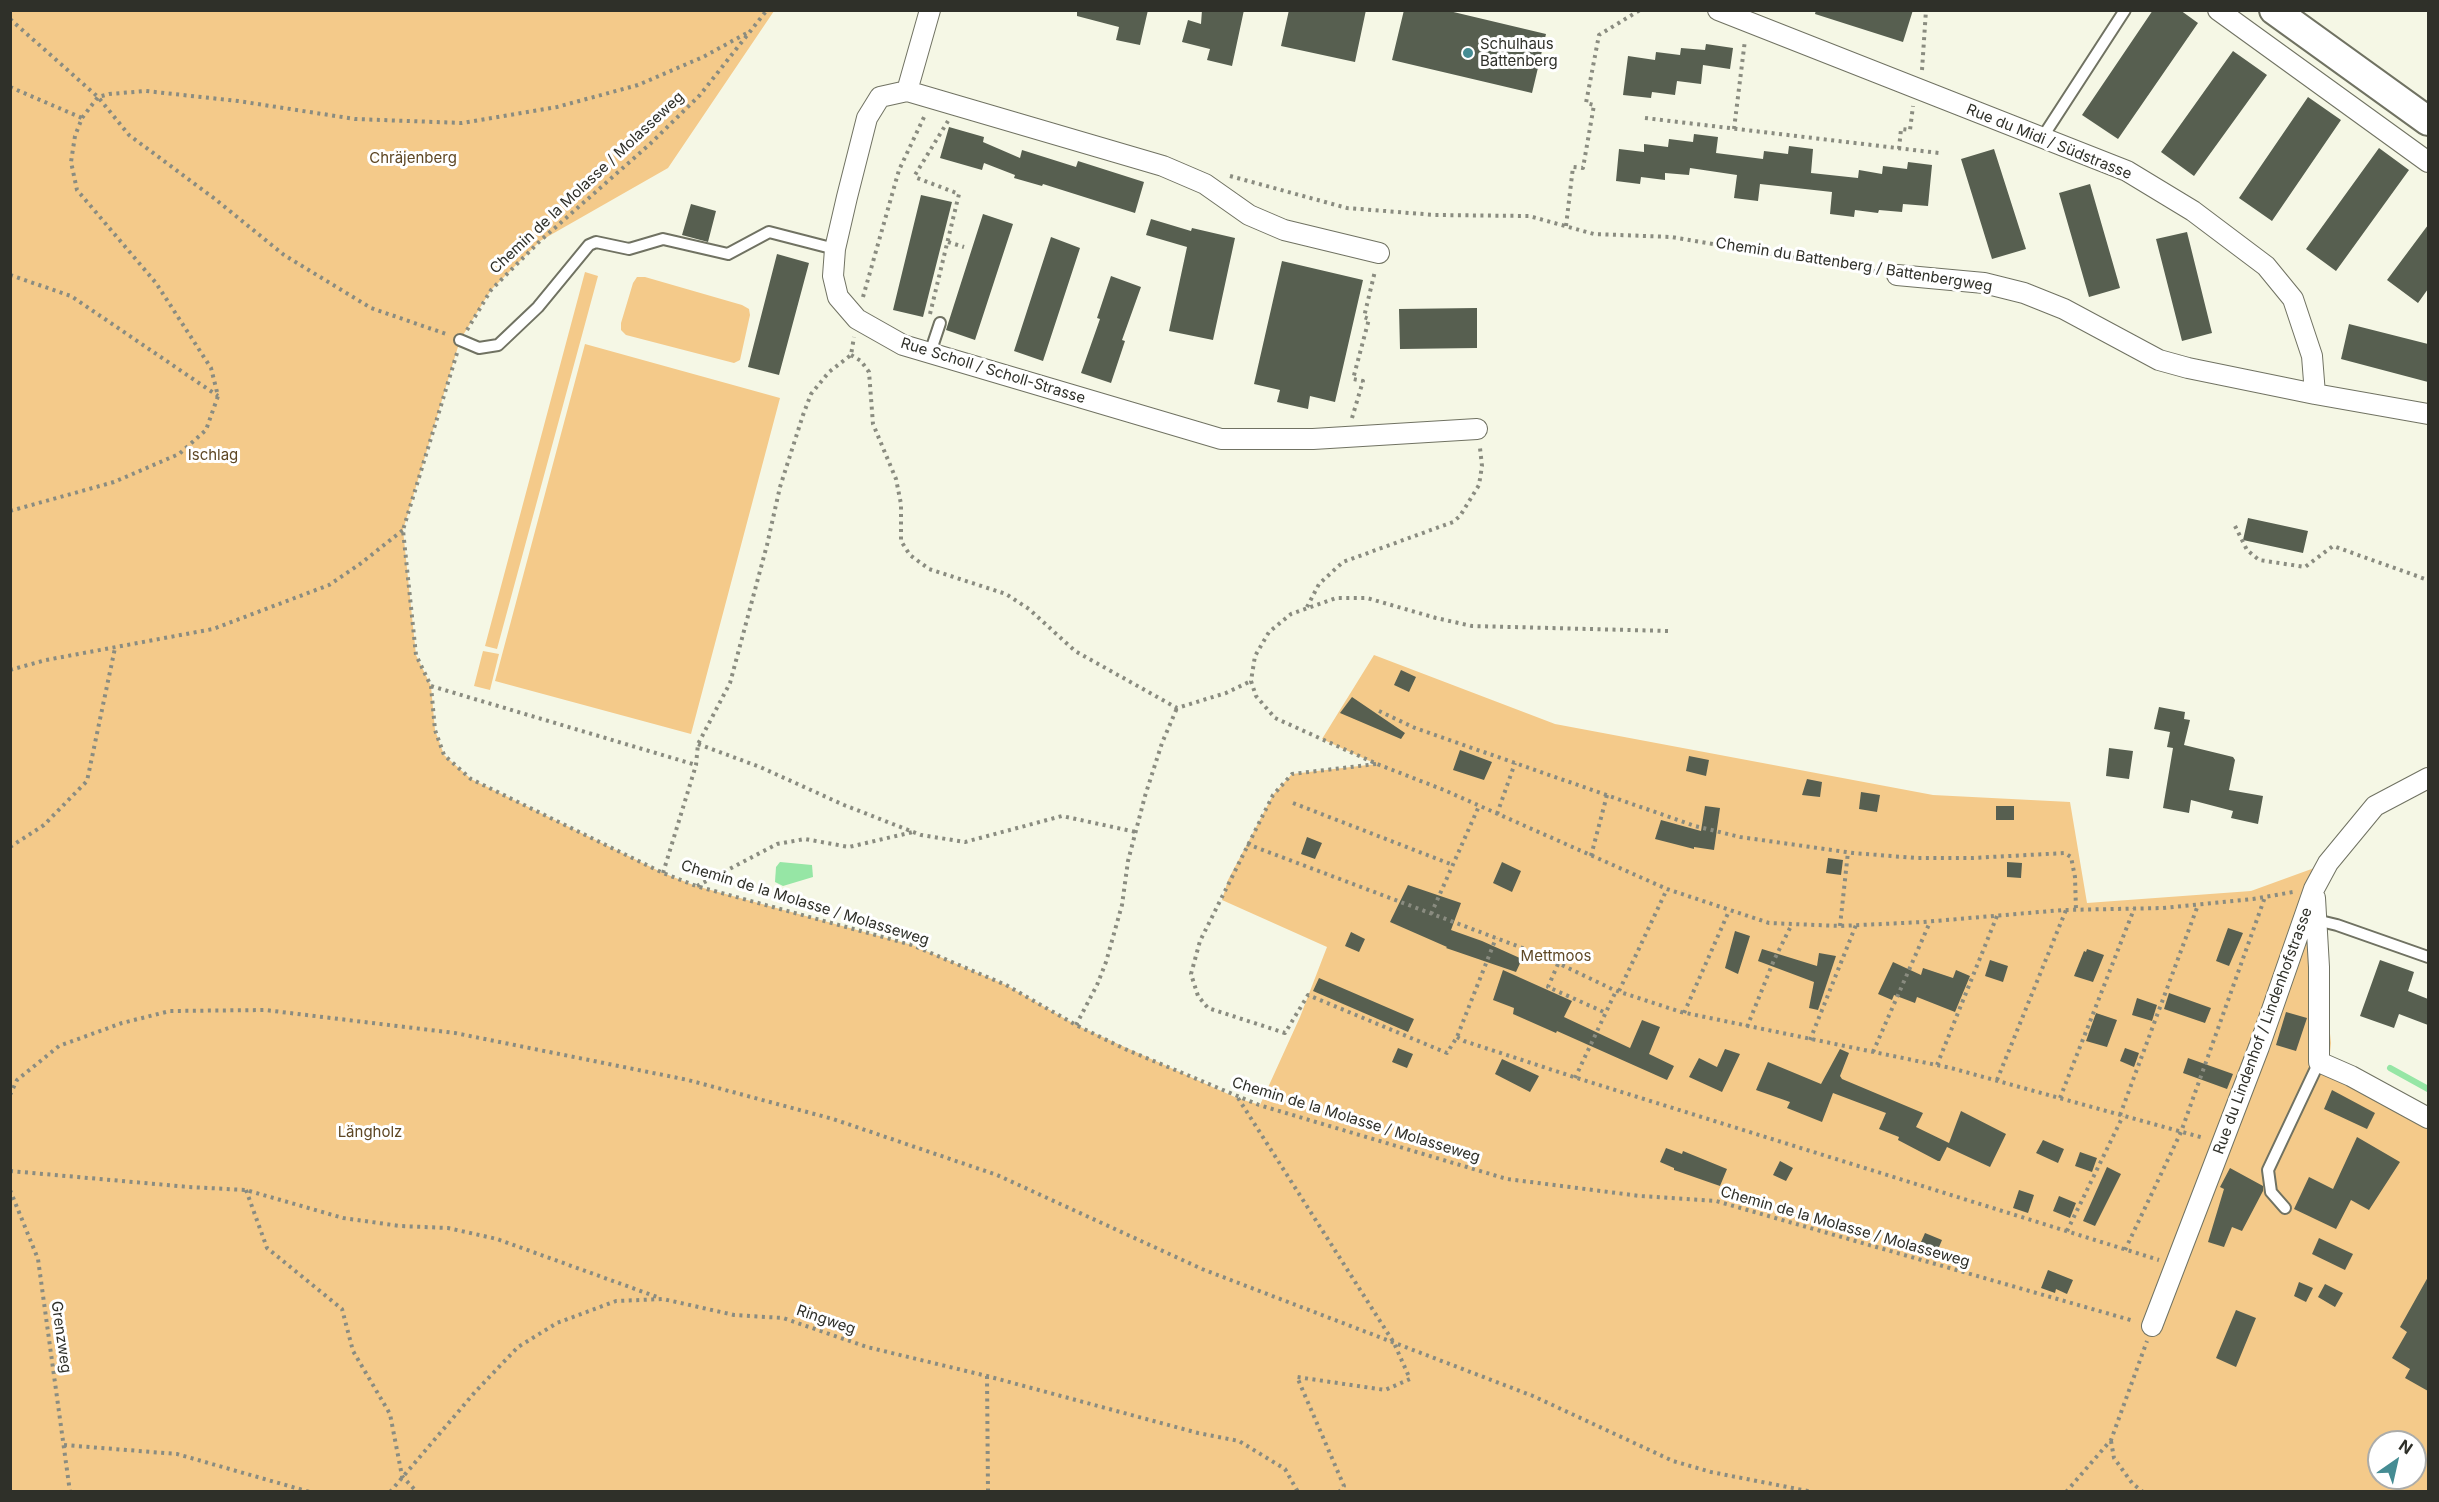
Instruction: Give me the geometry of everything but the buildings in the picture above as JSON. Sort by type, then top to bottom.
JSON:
[{"type":"main road","points":[[2274,10],[2428,122]]},
{"type":"street","points":[[930,10],[907,91],[1163,166],[1205,184],[1249,215],[1284,230],[1379,253]]},
{"type":"street","name":"Rue du Midi / Südstrasse","points":[[1718,10],[2127,171],[2193,211],[2266,266],[2293,298],[2312,356],[2315,394]]},
{"type":"street","points":[[2218,10],[2428,162]]},
{"type":"street","name":"Rue Scholl / Scholl-Strasse","points":[[907,91],[880,97],[867,118],[835,249],[833,276],[838,297],[857,319],[903,345],[1221,439],[1347,437],[1477,429]]},
{"type":"street","name":"Chemin du Battenberg / Battenbergweg","points":[[1897,275],[1984,284],[2024,293],[2064,309],[2159,360],[2188,368],[2428,414]]},
{"type":"street","name":"Rue du Lindenhof / Lindenhofstrasse","points":[[2152,1326],[2223,1143],[2314,889],[2328,863],[2375,806],[2428,778]]},
{"type":"street","points":[[2314,889],[2319,967],[2319,1062],[2351,1076],[2428,1118]]},
{"type":"lane","points":[[2042,138],[2125,10]]},
{"type":"lane","points":[[460,340],[479,348],[498,345],[538,307],[589,245],[596,242],[629,249],[663,239],[728,254],[769,232],[835,249]]},
{"type":"lane","points":[[930,353],[936,322]]},
{"type":"lane","points":[[2316,921],[2337,925],[2428,957]]},
{"type":"lane","points":[[2284,1208],[2271,1191],[2268,1170],[2319,1062]]},
{"type":"path","name":"Chemin de la Molasse / Molasseweg","points":[[767,10],[700,95],[650,144],[540,241],[490,290],[460,340],[403,530],[416,655],[431,686],[435,730],[444,755],[471,779],[663,873],[696,886],[912,945],[1006,985],[1076,1025],[1237,1098],[1508,1179],[1641,1196],[1716,1201],[2152,1326]]},
{"type":"path","points":[[1566,226],[1573,167],[1583,168],[1594,105],[1586,103],[1599,35],[1640,10]]},
{"type":"path","points":[[1924,47],[1926,10]]},
{"type":"path","points":[[10,19],[98,97],[129,135],[215,199],[284,255],[371,308],[445,332],[460,340]]},
{"type":"path","points":[[10,511],[114,482],[179,454],[206,430],[218,396],[211,368],[156,283],[77,189],[71,162],[75,136],[82,118],[98,97],[146,91],[238,101],[355,119],[462,123],[557,107],[638,85],[702,57],[753,29]]},
{"type":"path","points":[[1734,129],[1745,36]]},
{"type":"path","points":[[10,87],[82,118]]},
{"type":"path","points":[[663,873],[696,765],[698,744],[730,683],[780,487],[811,394],[830,372],[851,355],[857,319],[899,170],[933,98]]},
{"type":"path","points":[[1899,148],[1901,129],[1910,130],[1914,99]]},
{"type":"path","points":[[936,322],[930,313],[959,194],[915,176],[958,105]]},
{"type":"path","points":[[1645,118],[1939,153]]},
{"type":"path","name":"Chemin du Battenberg / Battenbergweg","points":[[1229,176],[1347,208],[1435,215],[1529,216],[1594,234],[1671,237],[1897,275]]},
{"type":"path","points":[[947,242],[964,247]]},
{"type":"path","points":[[1347,437],[1363,381],[1353,379],[1369,319],[1364,317],[1379,253]]},
{"type":"path","points":[[10,275],[71,296],[218,396]]},
{"type":"path","points":[[851,355],[861,361],[869,372],[873,424],[896,478],[901,504],[901,540],[910,555],[929,569],[1006,594],[1029,609],[1075,651],[1178,708],[1226,693],[1251,681]]},
{"type":"path","points":[[1307,607],[1312,593],[1319,584],[1343,562],[1453,522],[1460,516],[1479,485],[1482,466],[1477,429]]},
{"type":"path","points":[[2235,526],[2247,550],[2259,560],[2305,567],[2333,546],[2428,580]]},
{"type":"path","points":[[10,670],[46,660],[213,628],[329,585],[403,530]]},
{"type":"path","points":[[1668,631],[1472,626],[1367,598],[1336,598],[1291,614],[1269,632],[1255,656],[1251,681],[1256,696],[1275,718],[1667,889],[1769,923],[1856,926],[1930,922],[2066,910],[2198,905],[2314,889]]},
{"type":"path","points":[[10,847],[44,825],[87,781],[115,648]]},
{"type":"path","points":[[431,686],[696,765]]},
{"type":"path","points":[[1076,1025],[1106,962],[1122,905],[1128,861],[1136,832],[1162,743],[1178,708]]},
{"type":"path","points":[[1379,711],[1415,728],[1695,826],[1729,834],[1848,852],[1916,858],[2065,854],[2071,857],[2075,877],[2076,910]]},
{"type":"path","points":[[698,744],[760,767],[844,805],[914,832],[965,842],[1062,816],[1136,832]]},
{"type":"path","points":[[1497,814],[1515,763]]},
{"type":"path","points":[[1377,764],[1292,774],[1273,795],[1228,880],[1222,900],[1200,941],[1191,974],[1198,996],[1208,1008],[1285,1033],[1308,995],[1447,1053],[1457,1037],[1496,938]]},
{"type":"path","points":[[1591,856],[1607,795]]},
{"type":"path","points":[[1293,803],[1453,865]]},
{"type":"path","points":[[1431,914],[1479,806]]},
{"type":"path","points":[[696,886],[777,844],[806,839],[849,847],[914,832]]},
{"type":"path","points":[[1247,844],[1496,938],[1617,991],[1684,1013],[1937,1065],[2223,1143]]},
{"type":"path","points":[[1840,926],[1848,852]]},
{"type":"path","points":[[1575,1078],[1667,889]]},
{"type":"path","points":[[2125,1250],[2181,1132],[2265,897]]},
{"type":"path","points":[[2067,1231],[2122,1116],[2198,905]]},
{"type":"path","points":[[2060,1098],[2134,909]]},
{"type":"path","points":[[1997,1080],[2066,910]]},
{"type":"path","points":[[1684,1013],[1729,911]]},
{"type":"path","points":[[1937,1065],[1997,916]]},
{"type":"path","points":[[1872,1052],[1930,922]]},
{"type":"path","points":[[1747,1027],[1774,960],[1792,924]]},
{"type":"path","points":[[1810,1040],[1856,926]]},
{"type":"path","points":[[1558,964],[1548,987],[1606,1013]]},
{"type":"path","points":[[10,1095],[17,1080],[59,1046],[122,1023],[170,1011],[265,1010],[455,1033],[688,1080],[833,1119],[997,1175],[1202,1269],[1533,1396],[1673,1461],[1711,1472],[1813,1491]]},
{"type":"path","points":[[1457,1037],[1575,1078],[2177,1266]]},
{"type":"path","points":[[1237,1098],[1394,1343],[1410,1379],[1385,1390],[1297,1377],[1344,1486],[1339,1491]]},
{"type":"path","points":[[10,1171],[246,1190],[343,1218],[400,1226],[448,1228],[497,1239],[663,1299]]},
{"type":"path","name":"Grenzweg","points":[[10,1190],[38,1259],[70,1491]]},
{"type":"path","points":[[246,1190],[267,1248],[342,1310],[353,1351],[390,1414],[402,1476],[417,1491]]},
{"type":"path","name":"Ringweg","points":[[390,1491],[518,1347],[557,1323],[616,1301],[663,1299],[734,1314],[783,1318],[867,1347],[987,1376],[1198,1433],[1239,1440],[1285,1469],[1298,1491]]},
{"type":"path","points":[[2066,1491],[2111,1440],[2152,1326]]},
{"type":"path","points":[[987,1376],[988,1491]]},
{"type":"path","points":[[2111,1440],[2114,1458],[2132,1483],[2143,1491]]},
{"type":"path","points":[[64,1445],[177,1454],[310,1491]]},
{"type":"green space","points":[[10,11],[774,11],[668,168],[540,241],[491,290],[460,340],[403,530],[416,655],[431,686],[435,730],[444,755],[471,779],[663,873],[696,886],[912,945],[1006,985],[1076,1025],[1237,1098],[1260,1105],[1300,1017],[1327,947],[1222,900],[1228,880],[1273,795],[1292,774],[1376,764],[1322,739],[1374,655],[1555,724],[1933,795],[2070,802],[2087,903],[2251,891],[2328,863],[2315,889],[2331,1043],[2328,1073],[2428,1128],[2428,1491],[11,1491]]},
{"type":"green space","points":[[585,272],[598,276],[497,649],[485,646]]},
{"type":"green space","points":[[637,277],[645,277],[749,309],[750,315],[740,360],[734,363],[626,335],[621,330],[621,323],[633,283]]},
{"type":"green space","points":[[585,344],[780,398],[691,734],[495,681]]},
{"type":"green space","points":[[483,651],[499,654],[490,690],[474,686]]},
{"type":"shaded area","points":[[780,862],[812,865],[813,877],[783,886],[775,882],[776,867]]},
{"type":"waterway","points":[[2390,1068],[2428,1089]]},
{"type":"place","name":"Schulhaus Battenberg","points":[[1468,53]]},
{"type":"park label","name":"Chräjenberg","points":[[413,158]]},
{"type":"park label","name":"Ischlag","points":[[213,455]]},
{"type":"park label","name":"Mettmoos","points":[[1556,956]]},
{"type":"park label","name":"Längholz","points":[[370,1132]]}]
